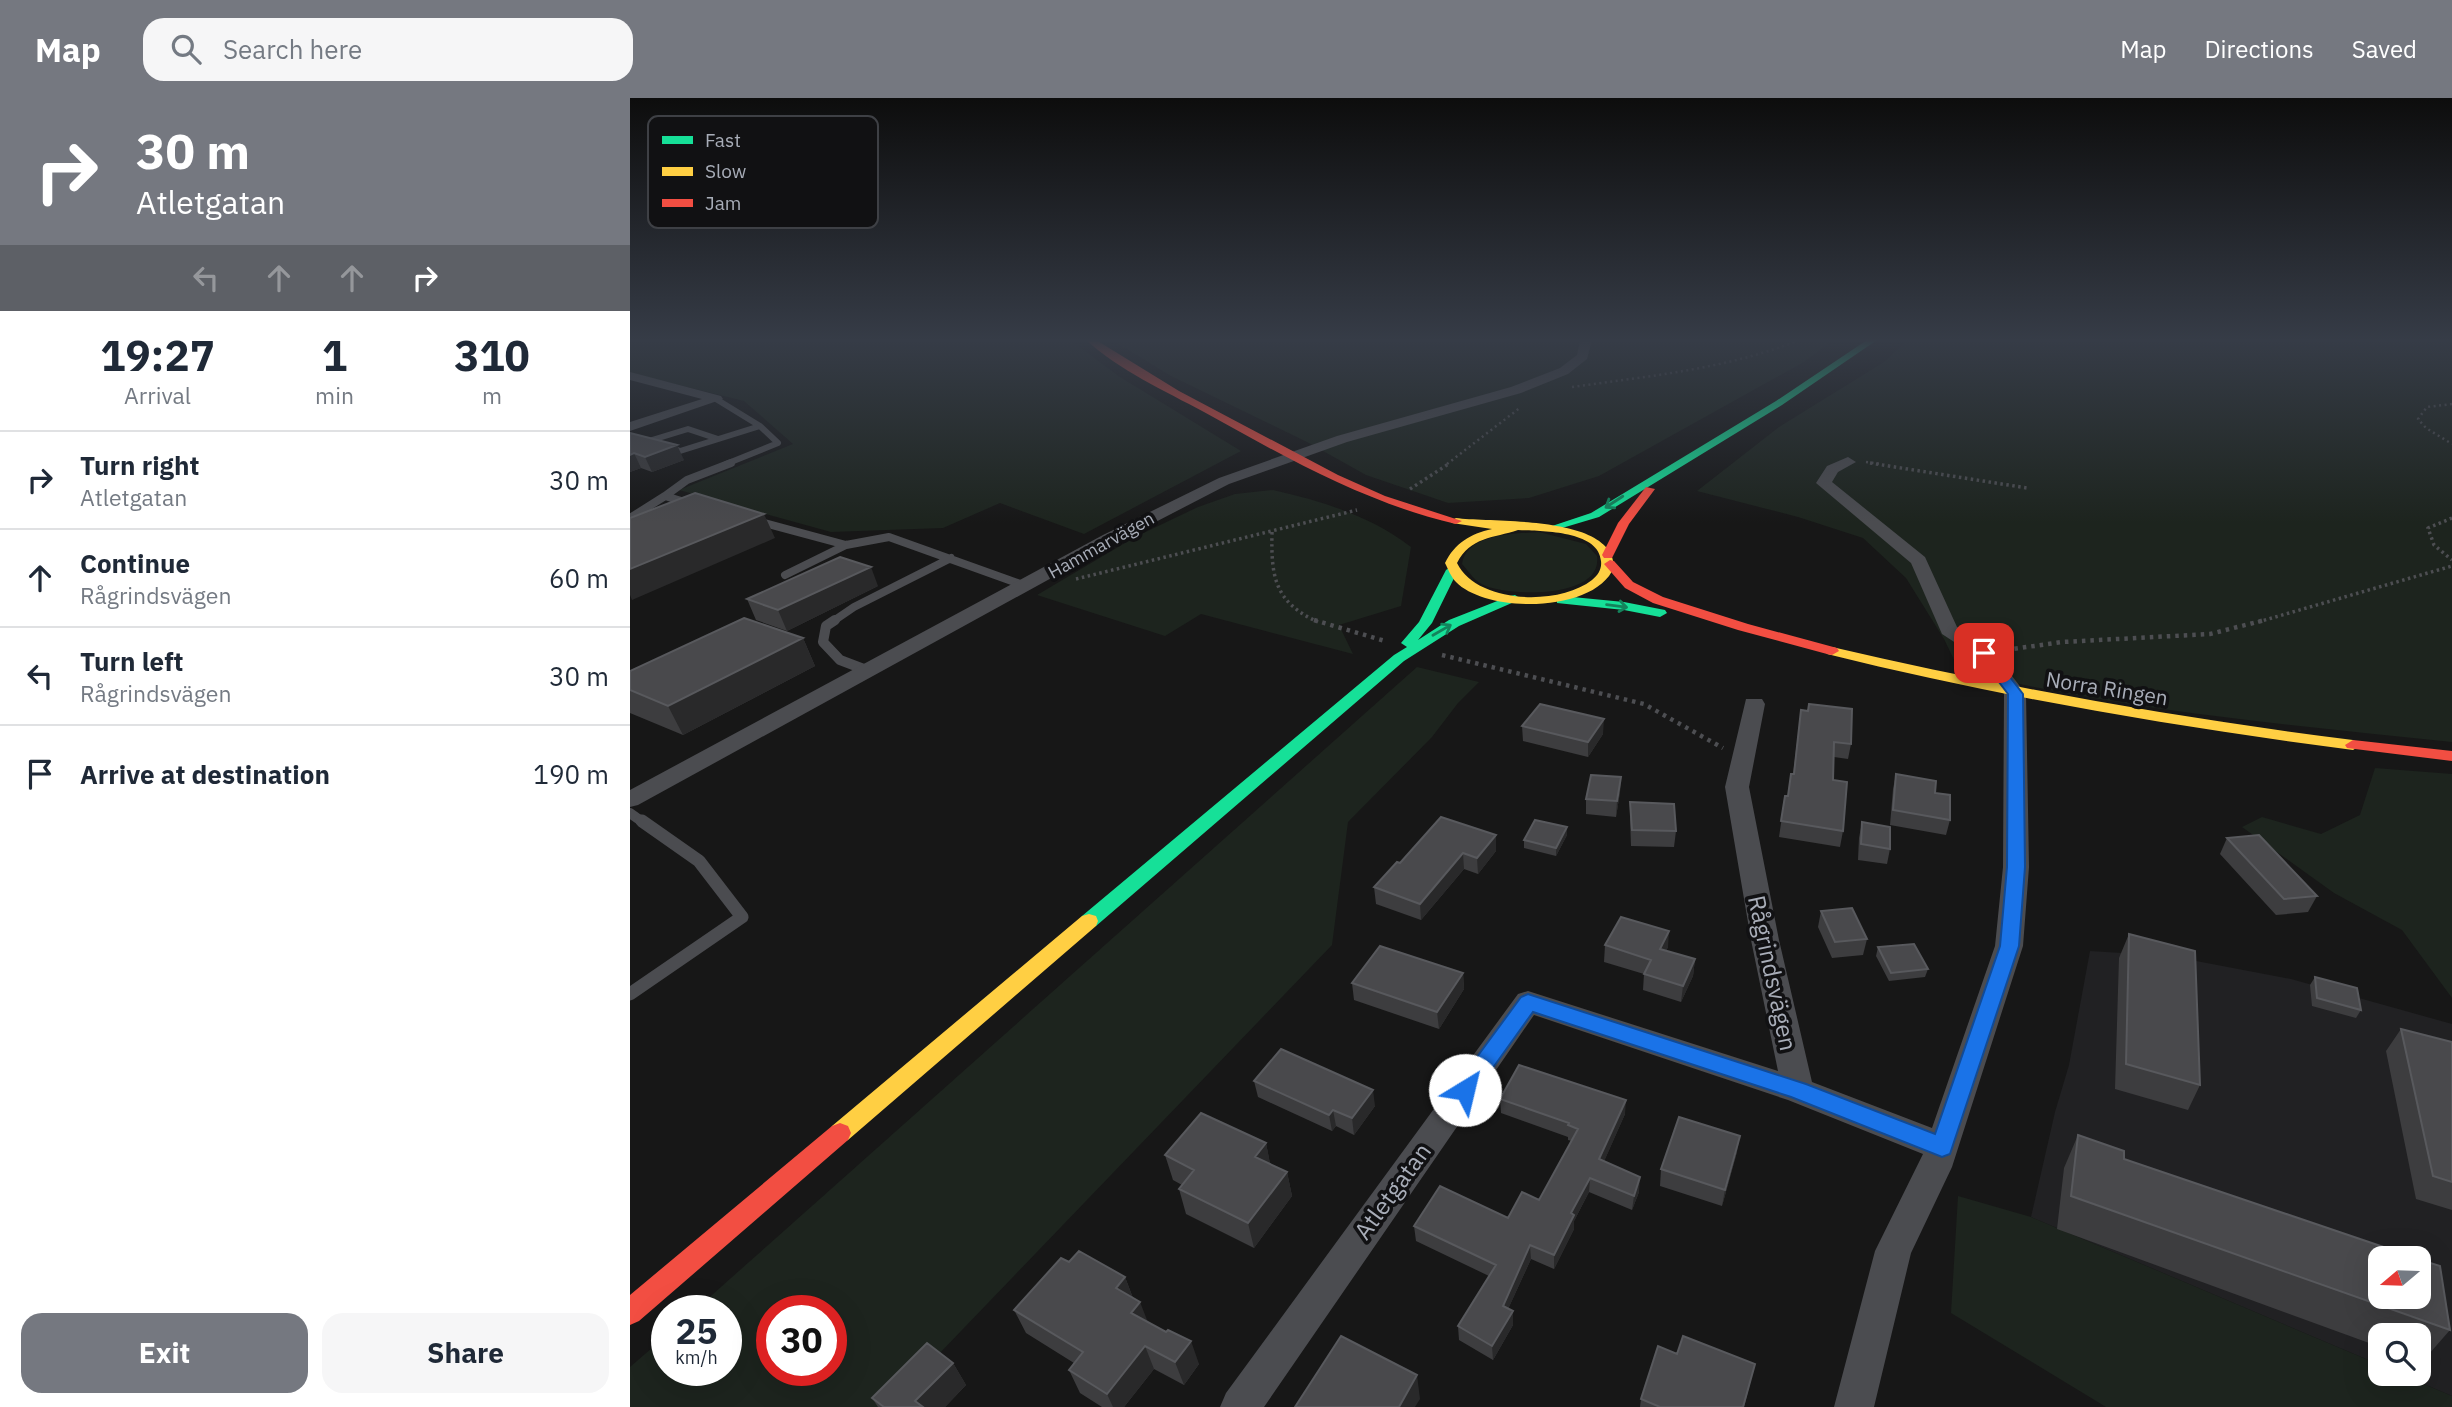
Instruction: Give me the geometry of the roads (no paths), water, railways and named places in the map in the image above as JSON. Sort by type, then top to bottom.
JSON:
[{"type":"main road","points":[[1188,401],[1291,456],[1443,518],[1513,528],[1552,528],[1574,524],[1595,515],[1635,488],[1673,469],[1778,401]]},
{"type":"main road","points":[[1452,570],[1474,589],[1515,599],[1549,599],[1593,586],[1602,579],[1634,508],[1673,469]]},
{"type":"main road","points":[[1396,498],[1442,531],[1457,550]]},
{"type":"main road","points":[[1386,668],[1425,623],[1452,570],[1453,556],[1457,550],[1474,538],[1513,528]]},
{"type":"main road","name":"Norra Ringen","points":[[1552,528],[1594,541],[1620,580],[1646,594],[1761,633]]},
{"type":"main road","points":[[630,1312],[1010,985],[1386,668],[1416,646],[1468,615],[1515,599]]},
{"type":"main road","name":"Norra Ringen","points":[[1549,599],[1624,606],[1761,633],[2015,694],[2360,746],[2452,755]]},
{"type":"street","points":[[630,426],[709,401]]},
{"type":"street","name":"Hammarvägen","points":[[630,800],[1109,539],[1224,481],[1342,439],[1477,401]]},
{"type":"street","points":[[1848,462],[1832,469],[1824,483],[1919,561],[1949,630],[1984,653],[2015,694],[2016,867],[2010,946],[1942,1147],[1894,1251],[1853,1407]]},
{"type":"street","name":"Rågrindsvägen","points":[[1754,704],[1737,787],[1765,940],[1798,1090]]},
{"type":"street","name":"Atletgatan","points":[[1240,1407],[1528,1002],[1798,1090]]},
{"type":"street","points":[[1798,1090],[1942,1147]]},
{"type":"lane","points":[[630,519],[665,496],[670,489],[766,451],[778,443],[760,426],[719,401]]},
{"type":"lane","points":[[718,439],[688,429],[652,440],[680,451],[760,426]]},
{"type":"lane","points":[[665,496],[704,507]]},
{"type":"lane","points":[[743,517],[846,545]]},
{"type":"lane","points":[[785,575],[846,545],[889,537],[1031,583]]},
{"type":"lane","points":[[869,671],[840,660],[823,642],[826,626],[854,607],[951,558]]},
{"type":"lane","points":[[630,813],[699,861],[742,917],[630,994]]}]
